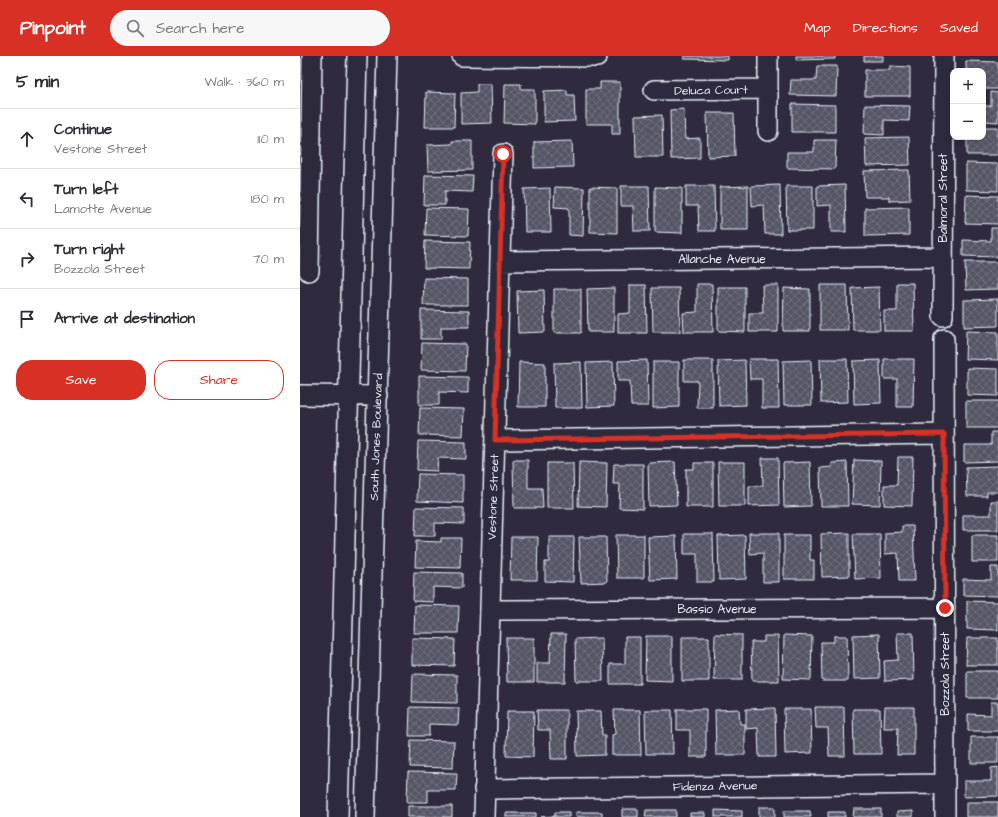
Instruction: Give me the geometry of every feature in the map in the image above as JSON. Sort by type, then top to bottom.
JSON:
[{"type":"street","points":[[310,271],[305,223],[312,56]]},
{"type":"street","points":[[338,817],[357,56]]},
{"type":"street","name":"South Jones Boulevard","points":[[365,817],[387,56]]},
{"type":"street","points":[[462,56],[597,57]]},
{"type":"street","points":[[768,56],[768,131]]},
{"type":"street","name":"Balmoral Street","points":[[943,316],[944,56]]},
{"type":"street","name":"Deluca Court","points":[[654,90],[768,89]]},
{"type":"street","name":"Vestone Street","points":[[484,817],[503,154]]},
{"type":"street","name":"Allanche Avenue","points":[[500,260],[943,257]]},
{"type":"street","name":"Bozzola Street","points":[[944,339],[945,817]]},
{"type":"street","points":[[300,396],[378,396]]},
{"type":"street","points":[[495,440],[944,434]]},
{"type":"street","name":"Bassio Avenue","points":[[490,610],[945,608]]},
{"type":"street","name":"Fidenza Avenue","points":[[484,789],[945,784]]},
{"type":"building","points":[[684,56],[728,56],[728,60],[684,59]]},
{"type":"building","points":[[796,56],[835,56],[835,59],[796,60]]},
{"type":"building","points":[[864,56],[883,56],[883,61],[864,61]]},
{"type":"building","points":[[966,61],[998,62],[998,89],[986,89],[986,68],[966,68]]},
{"type":"building","points":[[817,66],[837,66],[836,96],[790,95],[791,80],[816,80]]},
{"type":"building","points":[[890,66],[910,67],[910,96],[865,96],[865,70],[890,70]]},
{"type":"building","points":[[600,82],[620,82],[620,134],[612,134],[612,124],[586,124],[586,89],[600,89]]},
{"type":"building","points":[[477,84],[491,84],[492,123],[461,124],[461,93],[477,92]]},
{"type":"building","points":[[505,84],[521,84],[521,89],[535,89],[535,124],[504,123]]},
{"type":"building","points":[[567,90],[567,95],[574,95],[575,121],[544,122],[544,91]]},
{"type":"building","points":[[426,92],[455,93],[454,127],[425,127]]},
{"type":"building","points":[[991,92],[998,93],[998,122],[986,121],[986,106],[991,106]]},
{"type":"building","points":[[792,104],[835,105],[835,132],[792,132]]},
{"type":"building","points":[[865,105],[910,106],[909,121],[884,120],[884,135],[864,134]]},
{"type":"building","points":[[684,109],[685,139],[700,138],[700,158],[671,159],[670,110]]},
{"type":"building","points":[[707,113],[734,113],[735,156],[708,157]]},
{"type":"building","points":[[662,115],[663,157],[636,157],[635,116]]},
{"type":"building","points":[[986,127],[998,127],[998,155],[967,155],[967,140],[986,140]]},
{"type":"building","points":[[909,137],[910,165],[866,166],[865,138]]},
{"type":"building","points":[[814,140],[836,140],[835,169],[787,168],[787,152],[814,152]]},
{"type":"building","points":[[452,141],[472,141],[472,170],[428,171],[427,145],[452,144]]},
{"type":"building","points":[[572,141],[573,167],[534,168],[534,142]]},
{"type":"building","points":[[966,163],[998,164],[998,191],[966,190]]},
{"type":"building","points":[[909,170],[910,200],[889,201],[889,197],[865,197],[864,171]]},
{"type":"building","points":[[425,175],[473,176],[472,192],[445,191],[445,205],[424,205]]},
{"type":"building","points":[[780,185],[781,234],[765,234],[764,205],[752,206],[751,186]]},
{"type":"building","points":[[845,185],[846,232],[831,232],[831,205],[817,206],[817,186]]},
{"type":"building","points":[[621,186],[649,186],[650,231],[634,231],[633,206],[621,206]]},
{"type":"building","points":[[686,186],[714,186],[715,231],[699,231],[698,206],[686,206]]},
{"type":"building","points":[[748,186],[748,230],[720,230],[720,187]]},
{"type":"building","points":[[786,186],[813,186],[813,230],[787,230]]},
{"type":"building","points":[[555,187],[584,188],[583,236],[569,235],[569,208],[554,207]]},
{"type":"building","points":[[590,187],[617,188],[617,233],[590,232]]},
{"type":"building","points":[[655,187],[682,188],[682,233],[655,232]]},
{"type":"building","points":[[550,188],[551,232],[525,232],[524,189]]},
{"type":"building","points":[[966,195],[998,196],[998,224],[965,223]]},
{"type":"building","points":[[909,207],[909,235],[865,236],[865,208]]},
{"type":"building","points":[[426,208],[469,209],[468,236],[425,235]]},
{"type":"building","points":[[991,228],[998,228],[998,257],[963,256],[963,240],[991,241]]},
{"type":"building","points":[[425,241],[470,242],[469,269],[424,268]]},
{"type":"building","points":[[965,262],[998,262],[998,289],[966,290]]},
{"type":"building","points":[[424,278],[468,279],[468,305],[423,305]]},
{"type":"building","points":[[897,283],[913,283],[914,331],[884,331],[884,311],[897,311]]},
{"type":"building","points":[[697,284],[712,284],[713,332],[684,332],[683,313],[697,312]]},
{"type":"building","points":[[630,285],[646,285],[647,333],[618,333],[618,314],[630,313]]},
{"type":"building","points":[[762,285],[778,285],[778,332],[749,332],[749,313],[763,313]]},
{"type":"building","points":[[820,285],[847,285],[848,330],[820,330]]},
{"type":"building","points":[[718,287],[745,287],[745,332],[718,331]]},
{"type":"building","points":[[879,287],[880,330],[853,330],[852,288]]},
{"type":"building","points":[[614,288],[614,332],[588,332],[587,289]]},
{"type":"building","points":[[652,288],[679,288],[680,332],[653,332]]},
{"type":"building","points":[[784,288],[810,289],[810,331],[783,331]]},
{"type":"building","points":[[554,289],[581,289],[581,333],[554,333]]},
{"type":"building","points":[[544,290],[545,332],[518,333],[517,291]]},
{"type":"building","points":[[998,299],[998,326],[964,327],[964,300]]},
{"type":"building","points":[[421,310],[469,311],[469,327],[441,327],[441,339],[421,339]]},
{"type":"building","points":[[966,331],[998,332],[998,360],[965,359]]},
{"type":"building","points":[[422,343],[466,344],[465,371],[421,370]]},
{"type":"building","points":[[749,359],[778,359],[779,408],[762,408],[762,379],[750,379]]},
{"type":"building","points":[[820,359],[847,359],[848,402],[821,403]]},
{"type":"building","points":[[884,359],[914,359],[913,407],[897,407],[897,379],[884,379]]},
{"type":"building","points":[[647,360],[648,406],[631,406],[630,381],[618,381],[618,361]]},
{"type":"building","points":[[684,360],[713,360],[713,408],[697,408],[698,381],[684,381]]},
{"type":"building","points":[[745,360],[746,405],[719,406],[718,361]]},
{"type":"building","points":[[811,360],[812,405],[784,405],[783,361]]},
{"type":"building","points":[[880,360],[881,403],[854,404],[853,361]]},
{"type":"building","points":[[519,362],[545,363],[545,407],[518,407]]},
{"type":"building","points":[[581,362],[582,408],[555,408],[554,363]]},
{"type":"building","points":[[613,362],[614,406],[587,407],[586,363]]},
{"type":"building","points":[[653,362],[679,362],[679,407],[653,408]]},
{"type":"building","points":[[967,368],[998,369],[998,396],[967,395]]},
{"type":"building","points":[[419,376],[468,377],[468,393],[439,392],[439,405],[419,405]]},
{"type":"building","points":[[966,401],[998,401],[998,428],[966,428]]},
{"type":"building","points":[[420,408],[464,409],[463,436],[419,435]]},
{"type":"building","points":[[991,432],[998,432],[998,461],[964,462],[964,445],[991,445]]},
{"type":"building","points":[[418,441],[466,442],[466,459],[438,458],[437,471],[417,470]]},
{"type":"building","points":[[898,457],[913,457],[912,506],[884,505],[884,485],[897,485]]},
{"type":"building","points":[[762,458],[778,458],[779,505],[749,506],[749,486],[763,486]]},
{"type":"building","points":[[513,460],[528,460],[528,488],[542,488],[543,508],[514,508]]},
{"type":"building","points":[[854,460],[881,461],[880,505],[852,504]]},
{"type":"building","points":[[579,462],[607,463],[606,507],[578,506]]},
{"type":"building","points":[[675,462],[677,505],[649,506],[648,463]]},
{"type":"building","points":[[718,462],[745,462],[745,506],[719,506]]},
{"type":"building","points":[[810,462],[811,506],[784,507],[783,463]]},
{"type":"building","points":[[847,462],[848,506],[821,506],[820,468],[832,467],[832,463]]},
{"type":"building","points":[[547,463],[573,463],[574,508],[547,508]]},
{"type":"building","points":[[694,463],[713,463],[713,507],[686,507],[686,469],[694,469]]},
{"type":"building","points":[[614,464],[643,464],[643,509],[619,508],[620,484],[613,484]]},
{"type":"building","points":[[998,466],[998,492],[987,492],[987,496],[967,496],[966,467]]},
{"type":"building","points":[[418,474],[463,475],[463,503],[417,501]]},
{"type":"building","points":[[991,501],[998,501],[998,530],[963,530],[963,515],[991,515]]},
{"type":"building","points":[[416,507],[464,508],[464,524],[435,523],[435,536],[415,536]]},
{"type":"building","points":[[902,526],[913,526],[915,581],[899,581],[898,553],[885,554],[885,533],[902,532]]},
{"type":"building","points":[[749,533],[779,533],[779,582],[763,582],[763,553],[750,554]]},
{"type":"building","points":[[849,533],[849,576],[822,577],[821,534]]},
{"type":"building","points":[[684,534],[713,534],[714,582],[697,582],[697,554],[684,554]]},
{"type":"building","points":[[853,534],[880,534],[881,578],[855,579]]},
{"type":"building","points":[[616,535],[644,535],[644,578],[617,578]]},
{"type":"building","points":[[745,535],[746,579],[719,580],[718,536]]},
{"type":"building","points":[[784,535],[810,535],[810,560],[814,560],[814,579],[784,579]]},
{"type":"building","points":[[972,535],[998,535],[998,562],[972,562]]},
{"type":"building","points":[[676,536],[677,579],[650,580],[648,537]]},
{"type":"building","points":[[511,537],[538,537],[537,580],[510,580]]},
{"type":"building","points":[[549,537],[574,537],[573,582],[545,581],[545,562],[549,562]]},
{"type":"building","points":[[579,537],[606,537],[607,582],[581,583]]},
{"type":"building","points":[[441,538],[461,538],[460,568],[415,567],[416,541],[441,542]]},
{"type":"building","points":[[991,567],[998,567],[998,596],[963,595],[963,579],[991,580]]},
{"type":"building","points":[[414,572],[462,573],[462,588],[433,587],[433,602],[413,601]]},
{"type":"building","points":[[967,601],[998,602],[998,630],[967,629]]},
{"type":"building","points":[[415,605],[459,606],[458,633],[414,633]]},
{"type":"building","points":[[897,633],[913,633],[914,680],[885,681],[884,661],[898,660]]},
{"type":"building","points":[[551,634],[566,634],[565,682],[537,682],[537,663],[550,663]]},
{"type":"building","points":[[715,634],[742,635],[742,680],[714,680]]},
{"type":"building","points":[[879,634],[880,678],[854,679],[853,635]]},
{"type":"building","points":[[784,635],[812,636],[811,680],[783,679]]},
{"type":"building","points":[[646,636],[672,636],[672,681],[645,680]]},
{"type":"building","points":[[764,636],[778,636],[779,681],[752,681],[751,642],[764,642]]},
{"type":"building","points":[[834,636],[847,636],[848,681],[822,681],[821,642],[834,642]]},
{"type":"building","points":[[625,637],[640,637],[640,684],[610,684],[610,664],[625,664]]},
{"type":"building","points":[[682,637],[709,637],[709,681],[682,681]]},
{"type":"building","points":[[412,638],[455,639],[454,666],[412,665]]},
{"type":"building","points":[[506,638],[534,638],[534,682],[507,682]]},
{"type":"building","points":[[602,638],[603,681],[576,681],[575,639]]},
{"type":"building","points":[[967,638],[998,638],[998,665],[966,665]]},
{"type":"building","points":[[967,671],[998,671],[998,698],[967,698]]},
{"type":"building","points":[[413,674],[457,675],[457,703],[412,702]]},
{"type":"building","points":[[991,702],[998,702],[998,731],[968,731],[968,714],[991,715]]},
{"type":"building","points":[[410,707],[459,708],[458,725],[429,724],[429,736],[409,736]]},
{"type":"building","points":[[815,707],[844,707],[845,756],[829,756],[828,728],[816,728]]},
{"type":"building","points":[[885,707],[914,707],[914,755],[897,755],[898,728],[884,728]]},
{"type":"building","points":[[775,708],[776,757],[759,757],[758,728],[746,729],[746,709]]},
{"type":"building","points":[[677,709],[706,709],[706,757],[690,757],[690,730],[677,730]]},
{"type":"building","points":[[739,709],[740,724],[745,724],[745,755],[716,755],[715,710]]},
{"type":"building","points":[[784,709],[811,709],[812,753],[785,754]]},
{"type":"building","points":[[853,709],[880,709],[881,754],[854,754]]},
{"type":"building","points":[[537,710],[567,710],[567,759],[551,759],[550,730],[538,730]]},
{"type":"building","points":[[614,710],[640,710],[641,755],[612,755],[612,735],[615,734]]},
{"type":"building","points":[[645,710],[672,710],[673,754],[646,754]]},
{"type":"building","points":[[507,711],[534,711],[533,757],[506,756]]},
{"type":"building","points":[[576,711],[601,711],[602,735],[605,735],[605,755],[577,756]]},
{"type":"building","points":[[971,737],[998,737],[998,763],[971,763]]},
{"type":"building","points":[[411,740],[454,741],[453,768],[410,767]]},
{"type":"building","points":[[998,767],[998,796],[964,797],[964,781],[991,781],[991,768]]},
{"type":"building","points":[[408,772],[457,773],[456,790],[428,790],[428,802],[407,802]]},
{"type":"building","points":[[966,802],[998,802],[998,817],[966,817]]},
{"type":"building","points":[[408,806],[452,806],[452,817],[408,817]]},
{"type":"building","points":[[759,807],[775,807],[775,817],[759,817]]},
{"type":"building","points":[[622,809],[638,809],[638,817],[622,817]]},
{"type":"building","points":[[854,809],[881,809],[881,817],[853,817]]},
{"type":"building","points":[[646,810],[676,810],[676,817],[645,817]]},
{"type":"building","points":[[715,810],[742,811],[742,817],[715,817]]},
{"type":"building","points":[[784,811],[810,811],[811,817],[784,817]]},
{"type":"building","points":[[913,811],[913,817],[897,817],[897,812]]},
{"type":"building","points":[[555,812],[569,812],[569,817],[541,817],[555,816]]},
{"type":"building","points":[[576,812],[602,812],[602,817],[576,817]]},
{"type":"building","points":[[828,812],[845,812],[845,817],[828,817]]},
{"type":"building","points":[[506,813],[536,813],[536,817],[506,817]]},
{"type":"building","points":[[690,813],[705,813],[705,817],[690,817]]},
{"type":"route","points":[[503,154],[495,440],[944,434],[945,608]]}]
